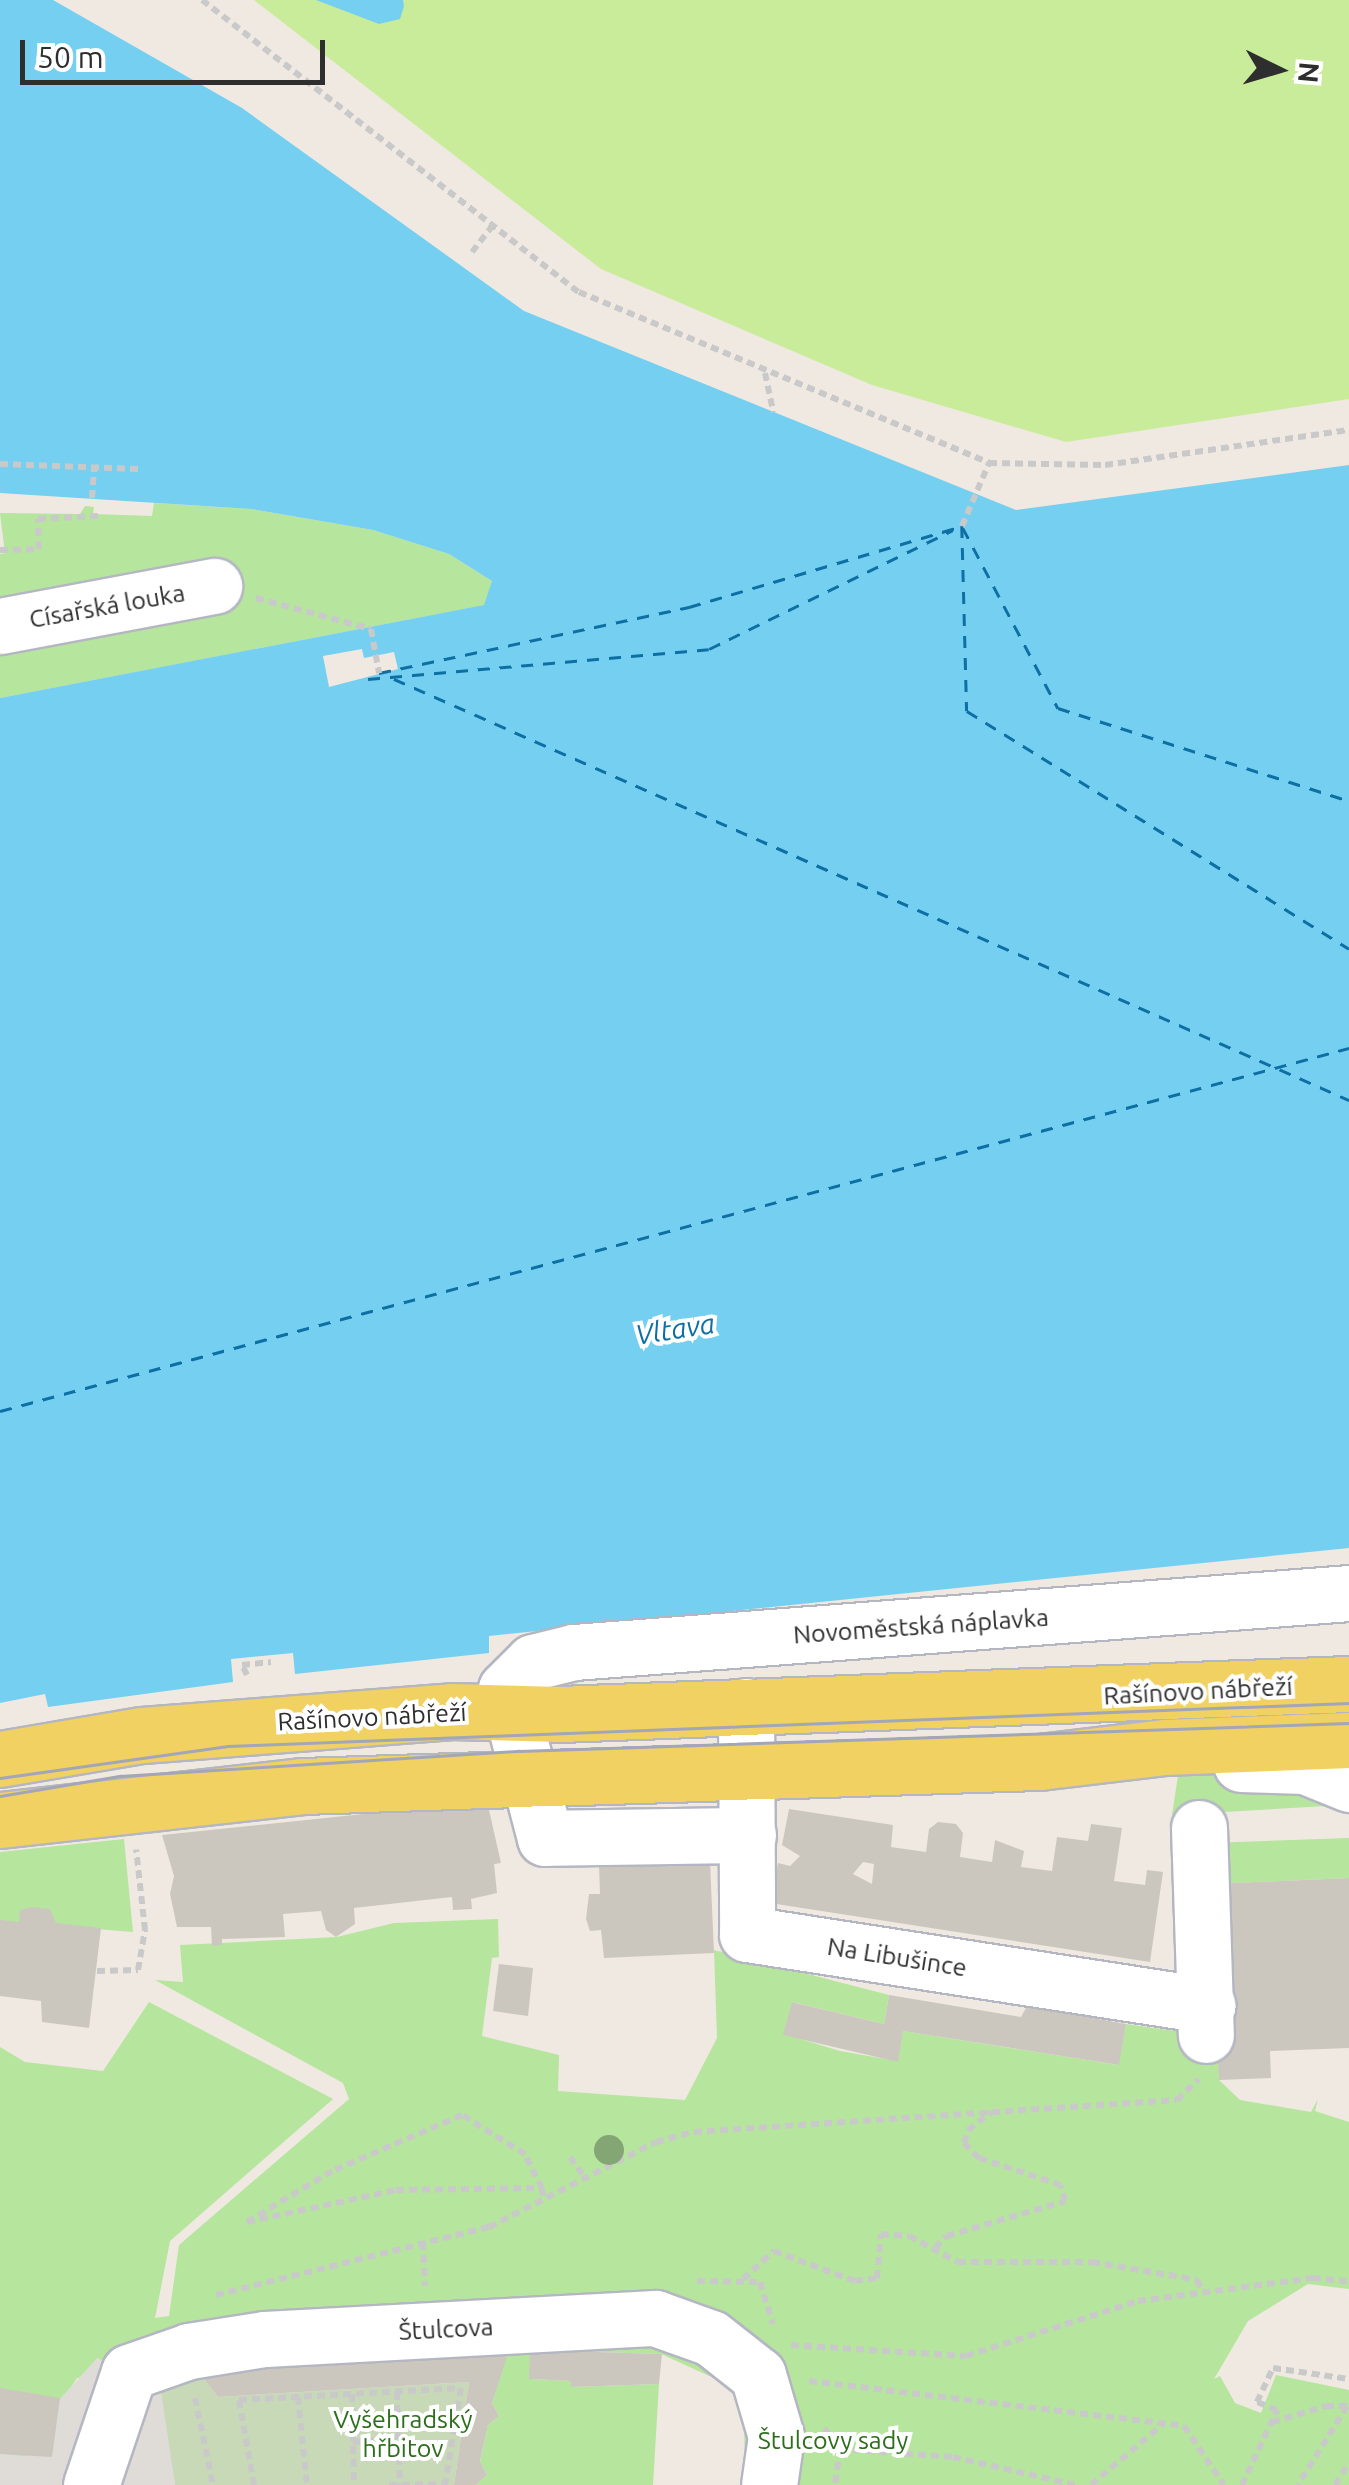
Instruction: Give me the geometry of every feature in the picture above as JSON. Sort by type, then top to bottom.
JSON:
[{"type":"main road","name":"Rašínovo nábřeží","points":[[0,1820],[302,1786],[515,1732],[746,1706],[1349,1684]]},
{"type":"main road","name":"Rašínovo nábřeží","points":[[0,1759],[74,1744],[306,1720],[515,1732],[749,1772],[1112,1758],[1166,1747],[1349,1740]]},
{"type":"street","name":"Císařská louka","points":[[0,626],[214,586]]},
{"type":"street","name":"Novoměstská náplavka","points":[[515,1732],[533,1662],[574,1652],[1349,1592]]},
{"type":"street","points":[[746,1706],[749,1772]]},
{"type":"street","points":[[515,1732],[545,1838],[748,1836]]},
{"type":"street","name":"Rašínovo nábřeží","points":[[1112,1758],[1166,1766],[1305,1766],[1349,1784]]},
{"type":"street","name":"Na Libušince","points":[[749,1772],[747,1934],[1206,2020]]},
{"type":"street","points":[[1198,1828],[1206,2020]]},
{"type":"street","name":"Štulcova","points":[[91,2485],[129,2372],[189,2351],[265,2339],[655,2318],[710,2338],[758,2374]]},
{"type":"street","points":[[758,2374],[776,2436],[769,2485]]},
{"type":"path","points":[[202,0],[579,292],[989,463],[1105,465],[1349,430]]},
{"type":"path","points":[[472,252],[493,224]]},
{"type":"path","points":[[765,372],[773,412]]},
{"type":"path","points":[[962,526],[989,463]]},
{"type":"path","points":[[0,464],[139,469]]},
{"type":"path","points":[[92,498],[94,468]]},
{"type":"path","points":[[0,550],[39,549],[38,519],[98,516]]},
{"type":"path","points":[[214,586],[371,630],[379,673]]},
{"type":"path","points":[[243,1676],[242,1664],[271,1662]]},
{"type":"path","points":[[97,1970],[138,1970],[145,1930],[140,1879]]},
{"type":"path","points":[[200,2299],[490,2227],[656,2142],[694,2132],[1178,2100],[1205,2073],[1206,2020]]},
{"type":"path","points":[[935,2248],[947,2236],[1065,2201],[1061,2186],[979,2158],[964,2143],[968,2130],[992,2111]]},
{"type":"path","points":[[542,2188],[396,2190],[248,2222],[332,2171],[462,2115],[525,2154],[542,2188],[543,2200]]},
{"type":"path","points":[[570,2157],[586,2179]]},
{"type":"path","points":[[743,2279],[774,2251],[855,2280],[876,2278],[881,2234],[909,2236],[958,2262],[1092,2262],[1197,2280],[1202,2290]]},
{"type":"path","points":[[424,2242],[426,2290]]},
{"type":"path","points":[[981,2351],[1125,2304],[1202,2290],[1313,2278],[1349,2282]]},
{"type":"path","points":[[1242,2485],[1277,2410],[1257,2402],[1273,2368],[1349,2379]]},
{"type":"path","points":[[758,2374],[1184,2426],[1224,2485]]},
{"type":"path","points":[[193,2386],[212,2485]]},
{"type":"path","points":[[254,2485],[239,2400],[461,2388],[445,2485],[389,2485]]},
{"type":"path","points":[[397,2392],[400,2485]]},
{"type":"path","points":[[352,2394],[354,2485]]},
{"type":"path","points":[[298,2397],[307,2485]]},
{"type":"path","points":[[1271,2422],[1326,2406],[1348,2406],[1298,2485]]},
{"type":"path","points":[[1090,2485],[1164,2423]]},
{"type":"path","points":[[353,2442],[398,2439]]},
{"type":"path","points":[[840,2449],[953,2457],[1074,2485]]},
{"type":"path","points":[[1335,2485],[1349,2463]]},
{"type":"green space","points":[[254,0],[1349,0],[1349,399],[1066,442],[872,385],[601,269]]},
{"type":"green space","points":[[154,503],[251,509],[373,530],[449,554],[492,581],[485,605],[0,698],[0,554],[5,553],[0,513],[80,514],[85,506],[94,507],[93,514],[152,516]]},
{"type":"green space","points":[[1234,1772],[1328,1790],[1326,1806],[1172,1815],[1178,1776]]},
{"type":"green space","points":[[1349,1838],[1349,1878],[1210,1884],[1209,1843]]},
{"type":"green space","points":[[124,1839],[133,1932],[0,1921],[0,1852]]},
{"type":"green space","name":"Štulcovy sady","points":[[498,1919],[499,1957],[492,1958],[482,2036],[559,2055],[558,2091],[685,2100],[717,2038],[714,1950],[889,1995],[884,2024],[793,2002],[784,2034],[840,2051],[897,2061],[903,2031],[1118,2065],[1126,2024],[1218,2037],[1219,2080],[1240,2100],[1311,2112],[1318,2099],[1315,2111],[1349,2122],[1349,2289],[1308,2284],[1248,2321],[1214,2379],[1220,2376],[1235,2403],[1261,2413],[1276,2375],[1349,2390],[1349,2485],[745,2485],[744,2412],[727,2384],[661,2354],[531,2350],[530,2379],[571,2381],[572,2387],[659,2384],[653,2485],[476,2485],[487,2475],[480,2461],[488,2425],[499,2416],[492,2403],[508,2352],[77,2378],[26,2457],[0,2454],[0,2047],[25,2062],[103,2071],[149,2002],[333,2099],[170,2241],[155,2318],[169,2316],[179,2245],[349,2099],[343,2083],[155,1980],[183,1982],[180,1945],[337,1937],[394,1923]]},
{"type":"green space","name":"Vyšehradský hřbitov","points":[[212,2372],[204,2379],[218,2397],[469,2382],[454,2485],[175,2485],[157,2387]]},
{"type":"shaded area","points":[[97,2358],[160,2385],[175,2485],[0,2485],[0,2454],[26,2456],[59,2400]]},
{"type":"water","name":"Vltava","points":[[0,0],[53,0],[242,108],[524,311],[1016,510],[1349,465],[1349,1548],[489,1636],[489,1653],[295,1674],[293,1653],[231,1659],[233,1682],[48,1707],[45,1694],[0,1703],[0,698],[484,605],[492,581],[449,554],[373,530],[251,509],[0,493]]},
{"type":"water","points":[[316,0],[403,0],[404,6],[400,19],[379,24]]},
{"type":"pier","points":[[362,649],[364,658],[394,652],[398,669],[329,687],[323,656]]},
{"type":"building","points":[[487,1801],[501,1863],[494,1864],[497,1893],[471,1899],[472,1909],[453,1910],[452,1897],[354,1908],[355,1924],[336,1937],[326,1930],[321,1911],[283,1914],[285,1937],[222,1939],[222,1945],[212,1946],[211,1927],[177,1927],[170,1894],[174,1876],[162,1835]]},
{"type":"building","points":[[789,1809],[893,1825],[891,1847],[926,1852],[929,1829],[938,1822],[956,1824],[963,1833],[960,1857],[992,1862],[995,1840],[1024,1851],[1021,1867],[1052,1871],[1057,1837],[1088,1841],[1091,1824],[1122,1828],[1114,1881],[1145,1885],[1147,1870],[1163,1872],[1150,1962],[770,1903],[778,1863],[790,1866],[800,1856],[782,1845]],"holes":[[[863,1862],[874,1864],[872,1884],[853,1874]]]},
{"type":"building","points":[[710,1861],[714,1953],[604,1958],[601,1930],[590,1931],[586,1919],[589,1894],[600,1894],[599,1865]]},
{"type":"building","points":[[1349,1878],[1349,2048],[1270,2051],[1271,2078],[1219,2080],[1210,1884]]},
{"type":"building","points":[[50,1909],[56,1923],[101,1928],[89,2028],[42,2022],[41,2001],[0,1996],[0,1920],[19,1922],[20,1910]]},
{"type":"building","points":[[499,1964],[533,1968],[528,2016],[493,2011]]},
{"type":"building","points":[[889,1995],[1021,2017],[1027,2006],[1126,2024],[1119,2065],[903,2031],[898,2062],[783,2035],[792,2002],[884,2024]]},
{"type":"building","points":[[530,2350],[662,2354],[659,2384],[571,2387],[571,2381],[529,2379]]},
{"type":"building","points":[[509,2351],[492,2403],[499,2416],[488,2425],[480,2461],[487,2475],[476,2485],[454,2485],[469,2382],[218,2397],[204,2379],[212,2365]]},
{"type":"building","points":[[0,2388],[60,2398],[52,2457],[0,2454]]},
{"type":"ferry route","points":[[379,673],[689,607],[962,526],[967,711],[1349,949]]},
{"type":"ferry route","points":[[963,528],[1058,708],[1349,801]]},
{"type":"ferry route","points":[[368,679],[709,649],[953,530]]},
{"type":"ferry route","points":[[394,679],[1349,1100]]},
{"type":"ferry route","points":[[0,1411],[1349,1048]]},
{"type":"tram line","points":[[0,1778],[228,1746],[1349,1703]]},
{"type":"tram line","points":[[0,1796],[120,1776],[519,1751],[1349,1723]]}]
